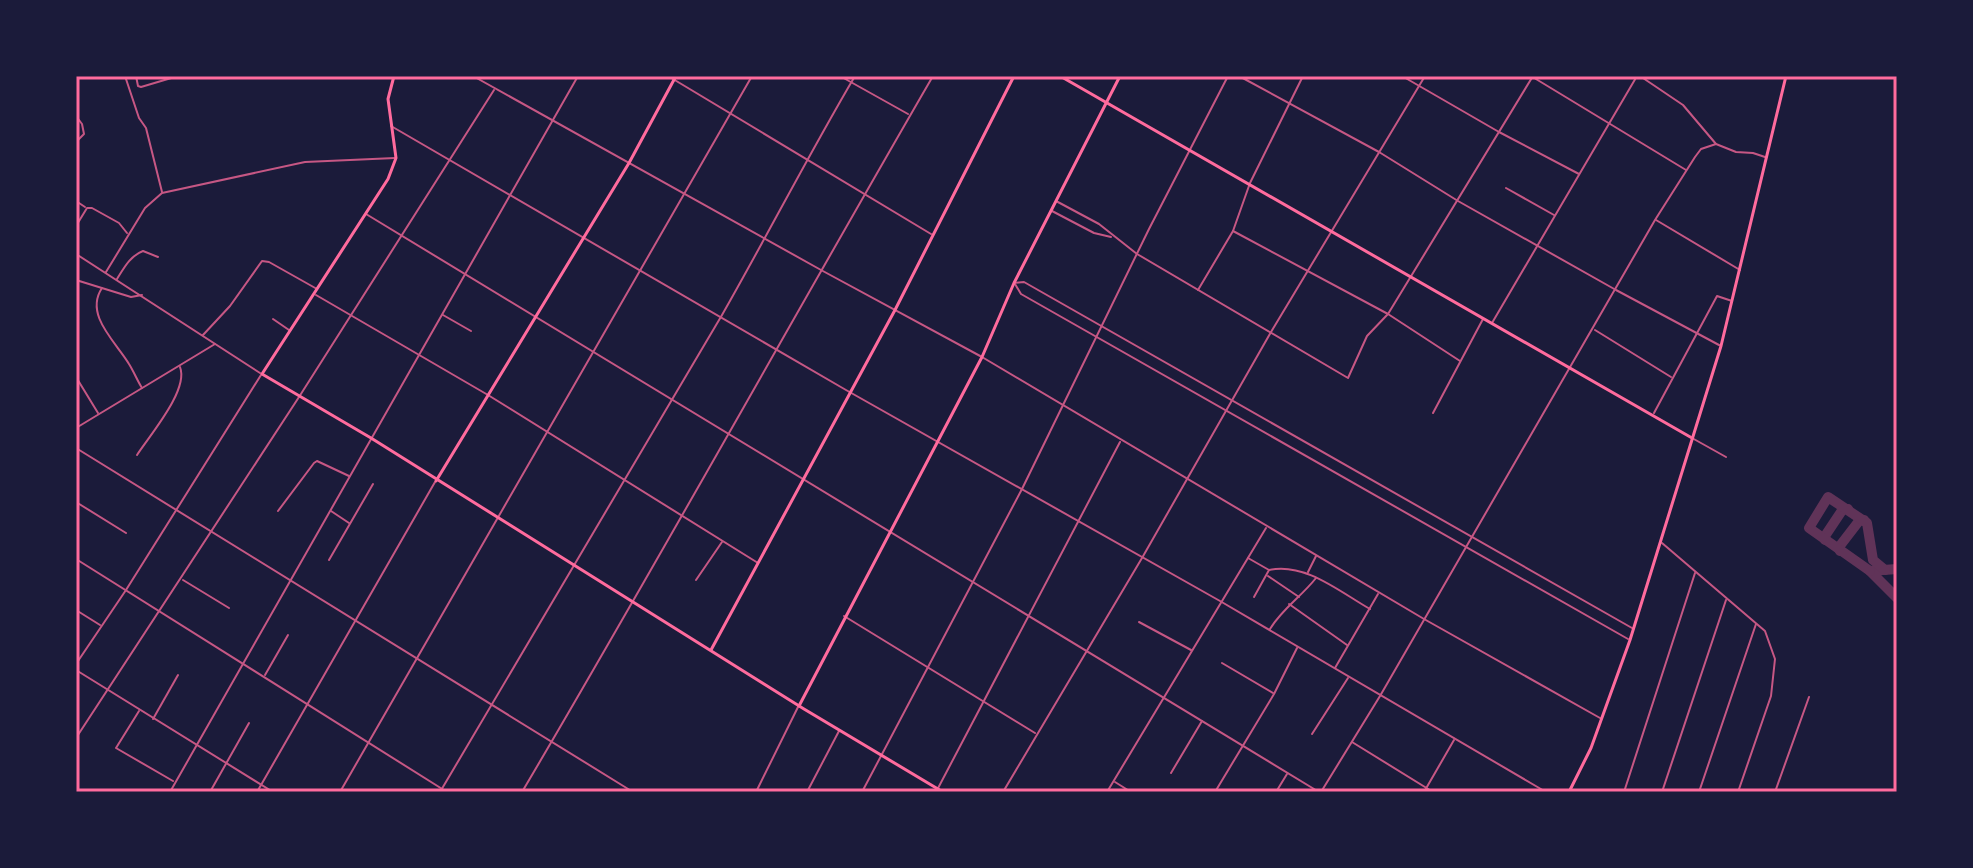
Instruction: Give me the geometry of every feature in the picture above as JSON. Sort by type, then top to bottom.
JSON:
[{"type":"main road","points":[[394,76],[388,99],[396,158],[388,179],[262,374],[371,438],[939,791]]},
{"type":"main road","points":[[711,650],[895,310],[1014,76]]},
{"type":"main road","points":[[1060,76],[1692,438]]},
{"type":"main road","points":[[799,706],[982,357],[1014,283],[1120,76]]},
{"type":"main road","points":[[1569,792],[1591,748],[1630,640],[1721,346],[1786,76]]},
{"type":"main road","points":[[436,481],[629,163],[676,78]]},
{"type":"street","points":[[125,76],[150,142],[162,193]]},
{"type":"street","points":[[136,76],[139,87],[178,76]]},
{"type":"street","points":[[473,76],[982,357],[1266,527],[1600,718]]},
{"type":"street","points":[[170,792],[578,76]]},
{"type":"street","points":[[668,76],[676,78],[933,235]]},
{"type":"street","points":[[340,792],[752,76]]},
{"type":"street","points":[[840,76],[908,114]]},
{"type":"street","points":[[441,790],[720,318],[855,76]]},
{"type":"street","points":[[522,792],[683,515],[908,114],[933,76]]},
{"type":"street","points":[[862,792],[1022,489],[1096,335],[1228,76]]},
{"type":"street","points":[[1239,76],[1379,152],[1458,201],[1616,290],[1721,346]]},
{"type":"street","points":[[1198,290],[1233,231],[1250,183],[1303,76]]},
{"type":"street","points":[[1402,76],[1579,174]]},
{"type":"street","points":[[1003,792],[1271,332],[1425,76]]},
{"type":"street","points":[[1056,201],[1099,224],[1137,254],[1348,378],[1367,336],[1388,314],[1532,76],[1687,170]]},
{"type":"street","points":[[1492,323],[1639,76],[1683,105],[1716,144],[1736,152],[1767,158]]},
{"type":"street","points":[[76,738],[353,314],[495,89]]},
{"type":"street","points":[[76,116],[84,134],[76,142]]},
{"type":"street","points":[[390,126],[851,393],[1220,601],[1546,792]]},
{"type":"street","points":[[366,214],[1320,792],[1472,539],[1655,220],[1701,149],[1716,144]]},
{"type":"street","points":[[106,272],[145,208],[162,193],[305,162],[396,158]]},
{"type":"street","points":[[1506,188],[1555,216]]},
{"type":"street","points":[[76,201],[87,208],[95,208],[119,223],[128,234]]},
{"type":"street","points":[[76,226],[87,208]]},
{"type":"street","points":[[1051,210],[1094,233],[1113,237]]},
{"type":"street","points":[[1655,220],[1740,270]]},
{"type":"street","points":[[1233,231],[1388,314],[1460,361]]},
{"type":"street","points":[[117,279],[139,252],[158,257]]},
{"type":"street","points":[[76,254],[262,374],[177,511],[76,664]]},
{"type":"street","points":[[203,335],[230,306],[262,261],[269,262],[758,563]]},
{"type":"street","points":[[76,280],[131,297],[142,295]]},
{"type":"street","points":[[1630,640],[1021,294],[1014,283],[1024,282],[1633,629]]},
{"type":"street","points":[[102,288],[96,306],[106,332],[129,363],[142,388]]},
{"type":"street","points":[[1653,414],[1717,296],[1733,301]]},
{"type":"street","points":[[442,314],[471,331]]},
{"type":"street","points":[[1433,413],[1483,318]]},
{"type":"street","points":[[273,319],[290,331]]},
{"type":"street","points":[[1594,329],[1672,378]]},
{"type":"street","points":[[76,428],[216,343]]},
{"type":"street","points":[[137,455],[168,410],[182,381],[180,367]]},
{"type":"street","points":[[76,377],[99,414]]},
{"type":"street","points":[[1692,438],[1726,457]]},
{"type":"street","points":[[939,791],[1120,440]]},
{"type":"street","points":[[76,448],[633,792]]},
{"type":"street","points":[[278,511],[317,461],[349,476]]},
{"type":"street","points":[[257,792],[436,481]]},
{"type":"street","points":[[329,560],[373,484]]},
{"type":"street","points":[[76,511],[78,503],[126,533]]},
{"type":"street","points":[[330,510],[350,524]]},
{"type":"street","points":[[1107,792],[1266,527]]},
{"type":"street","points":[[696,580],[723,541]]},
{"type":"street","points":[[1661,542],[1757,623],[1772,645],[1775,672],[1771,696],[1738,792]]},
{"type":"street","points":[[1307,573],[1316,556]]},
{"type":"street","points":[[1247,557],[1269,570],[1285,568],[1307,573],[1370,609]]},
{"type":"street","points":[[76,559],[447,792]]},
{"type":"street","points":[[1254,597],[1269,570]]},
{"type":"street","points":[[1624,792],[1696,570]]},
{"type":"street","points":[[1267,575],[1299,597]]},
{"type":"street","points":[[1269,630],[1280,612],[1316,578]]},
{"type":"street","points":[[180,579],[229,608]]},
{"type":"street","points":[[1334,669],[1379,593]]},
{"type":"street","points":[[1662,792],[1727,598]]},
{"type":"street","points":[[1289,604],[1348,645]]},
{"type":"street","points":[[76,610],[101,625]]},
{"type":"street","points":[[844,616],[1036,734]]},
{"type":"street","points":[[1139,622],[1191,650]]},
{"type":"street","points":[[1699,792],[1757,623]]},
{"type":"street","points":[[264,676],[288,635]]},
{"type":"street","points":[[1215,792],[1274,694],[1298,647]]},
{"type":"street","points":[[1222,663],[1274,694]]},
{"type":"street","points":[[76,670],[273,792]]},
{"type":"street","points":[[153,719],[178,675]]},
{"type":"street","points":[[1312,734],[1321,715],[1330,708],[1348,678]]},
{"type":"street","points":[[1775,792],[1809,697]]},
{"type":"street","points":[[764,792],[757,790],[799,706]]},
{"type":"street","points":[[139,710],[116,748],[175,782]]},
{"type":"street","points":[[1171,773],[1202,720]]},
{"type":"street","points":[[210,792],[249,723]]},
{"type":"street","points":[[807,792],[840,730]]},
{"type":"street","points":[[1425,790],[1454,740]]},
{"type":"street","points":[[1352,742],[1425,790],[1433,792]]},
{"type":"street","points":[[1276,792],[1287,773]]},
{"type":"street","points":[[1114,781],[1131,792]]},
{"type":"taxiway","points":[[1870,571],[1809,528],[1828,497],[1867,523],[1873,560],[1885,570]]},
{"type":"taxiway","points":[[1825,540],[1843,509],[1848,509]]},
{"type":"taxiway","points":[[1840,551],[1839,547],[1859,521],[1864,520]]},
{"type":"taxiway","points":[[1897,569],[1870,571],[1897,598]]}]
